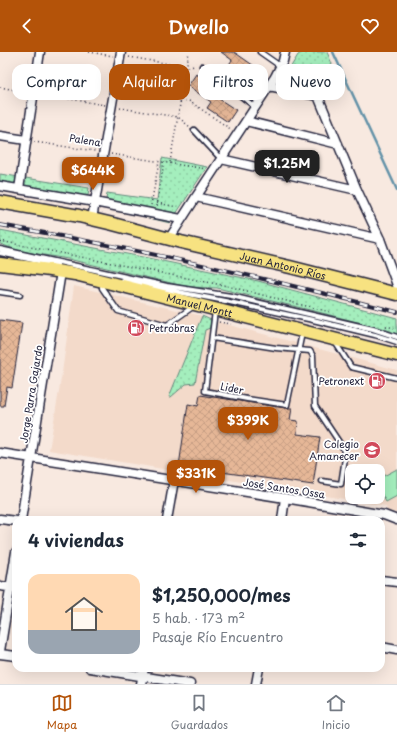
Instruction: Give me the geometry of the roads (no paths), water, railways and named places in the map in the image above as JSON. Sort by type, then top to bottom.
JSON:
[{"type":"main road","name":"Juan Antonio Ríos","points":[[0,202],[92,219],[397,294]]},
{"type":"main road","name":"Manuel Montt","points":[[0,264],[75,274],[397,355]]},
{"type":"street","points":[[19,189],[40,52]]},
{"type":"street","points":[[282,64],[285,52]]},
{"type":"street","points":[[92,219],[121,54]]},
{"type":"street","points":[[169,239],[276,74]]},
{"type":"street","points":[[269,86],[318,96],[357,190],[380,239],[397,285]]},
{"type":"street","points":[[246,121],[338,144]]},
{"type":"street","points":[[0,136],[26,140]]},
{"type":"street","points":[[221,159],[357,190]]},
{"type":"street","points":[[0,186],[96,202],[181,219]]},
{"type":"street","points":[[196,197],[380,239]]},
{"type":"street","name":"Jorge Parra Gajardo","points":[[22,516],[61,272]]},
{"type":"street","name":"José Santos Ossa","points":[[0,453],[285,498],[384,515],[397,520]]},
{"type":"street","points":[[169,516],[174,480]]},
{"type":"street","points":[[283,516],[285,498]]},
{"type":"street","points":[[0,519],[12,520]]},
{"type":"street","points":[[385,580],[397,582]]},
{"type":"street","points":[[0,586],[12,588]]},
{"type":"street","points":[[12,593],[0,652],[12,655]]},
{"type":"street","points":[[385,648],[397,650]]},
{"type":"street","points":[[116,672],[190,684]]},
{"type":"street","points":[[256,684],[258,672]]},
{"type":"lane","points":[[260,52],[278,64]]},
{"type":"lane","points":[[246,100],[255,107]]},
{"type":"lane","points":[[194,130],[221,159]]},
{"type":"lane","name":"Manuel Montt","points":[[0,249],[167,286],[220,294],[312,314],[373,329],[397,337]]},
{"type":"lane","name":"Manuel Montt","points":[[0,253],[314,320],[397,342]]},
{"type":"lane","points":[[102,282],[102,288],[118,311],[167,324],[196,304]]},
{"type":"lane","points":[[0,292],[20,295]]},
{"type":"lane","name":"Lider","points":[[215,309],[205,391],[287,405],[302,331]]},
{"type":"lane","points":[[212,338],[310,352],[312,356],[315,406],[343,448],[345,458],[341,484],[322,481]]},
{"type":"lane","points":[[334,339],[339,350],[351,367],[397,378]]},
{"type":"waterway","points":[[333,52],[397,190]]},
{"type":"railway","points":[[0,225],[200,264],[397,312]]},
{"type":"place","name":"Petrobras","points":[[136,328]]},
{"type":"place","name":"Petronext","points":[[377,381]]},
{"type":"place","name":"Colegio Amanecer","points":[[372,450]]}]
